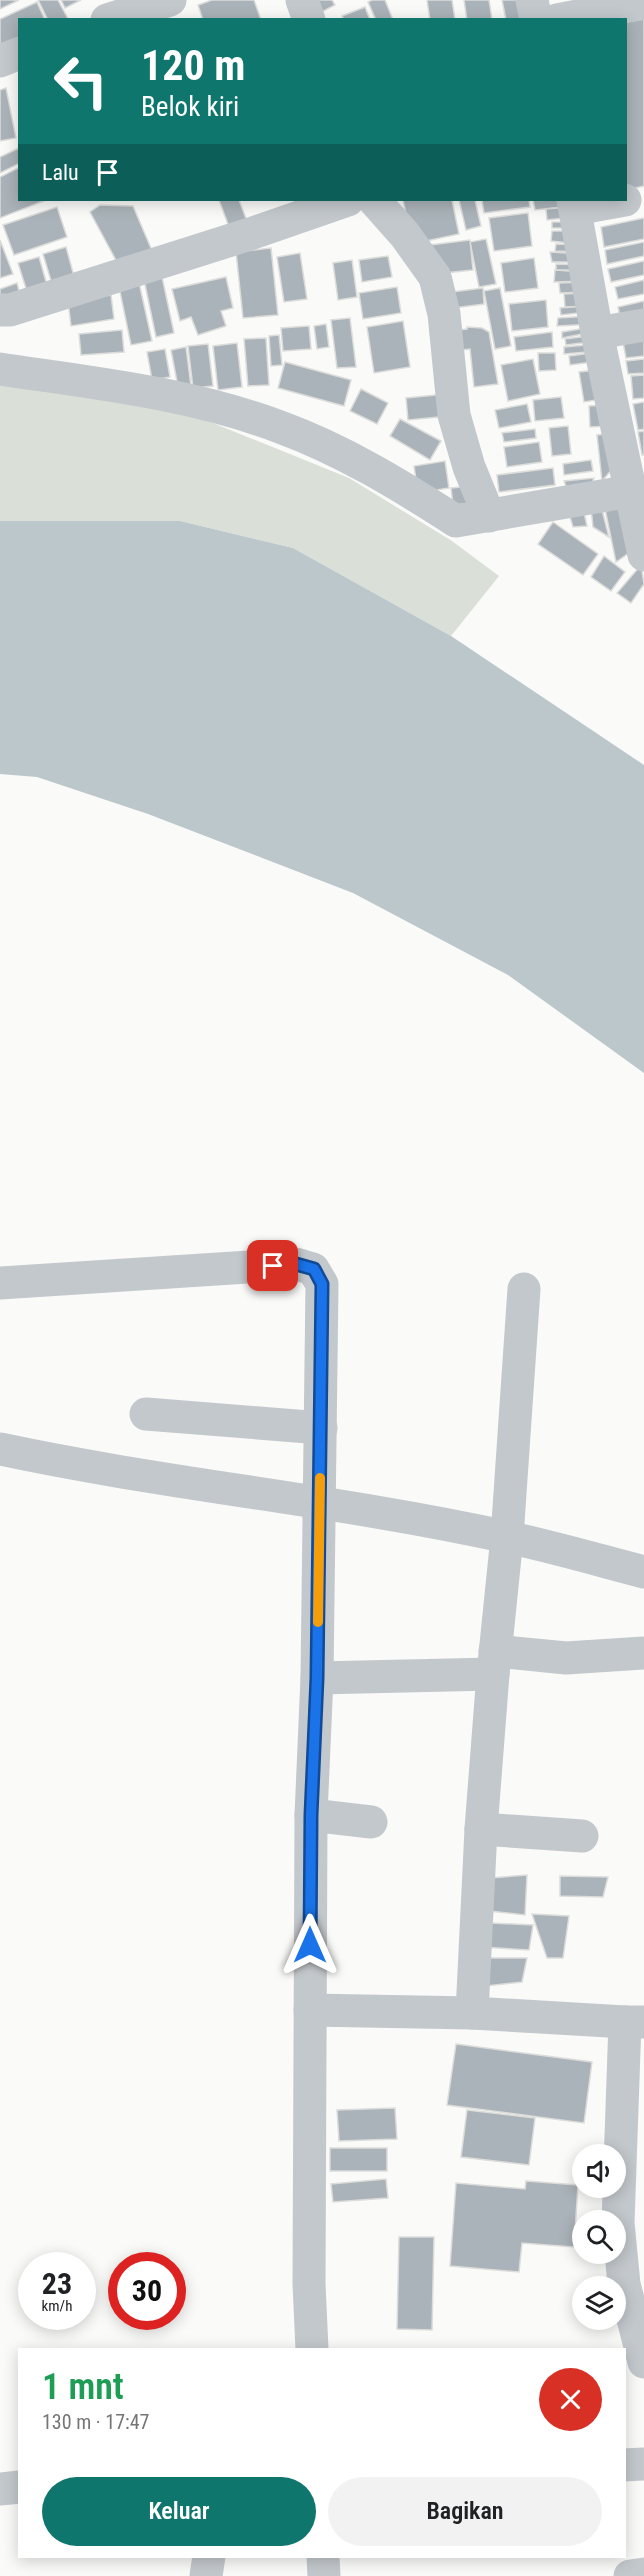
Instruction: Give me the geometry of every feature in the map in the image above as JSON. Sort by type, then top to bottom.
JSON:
[{"type":"street","points":[[113,18],[170,0]]},
{"type":"street","points":[[302,0],[308,18]]},
{"type":"street","points":[[532,0],[536,18]]},
{"type":"street","points":[[567,18],[644,3]]},
{"type":"street","points":[[0,61],[18,54]]},
{"type":"street","points":[[627,200],[644,196]]},
{"type":"street","points":[[0,310],[10,310],[250,234],[345,201]]},
{"type":"street","points":[[375,201],[405,234],[435,277],[444,314],[454,415],[469,467],[489,516]]},
{"type":"street","points":[[612,201],[574,204],[597,333],[644,555]]},
{"type":"street","points":[[597,333],[644,325]]},
{"type":"street","points":[[0,369],[153,392],[224,409],[280,427],[348,456],[398,483],[456,521],[631,491]]},
{"type":"street","points":[[0,1283],[296,1264],[314,1269],[322,1284],[317,1678],[311,1815],[309,2284],[312,2348]]},
{"type":"street","points":[[472,2013],[481,1829],[507,1537],[524,1288]]},
{"type":"street","points":[[146,1414],[321,1428]]},
{"type":"street","points":[[0,1449],[56,1461],[319,1503],[507,1537],[644,1572]]},
{"type":"street","points":[[317,1678],[644,1653]]},
{"type":"street","points":[[311,1815],[370,1822]]},
{"type":"street","points":[[481,1829],[582,1836]]},
{"type":"street","points":[[310,2010],[472,2013],[634,2022],[618,2223],[634,2285],[644,2361]]},
{"type":"street","points":[[626,2465],[644,2464]]},
{"type":"street","points":[[0,2489],[18,2487]]},
{"type":"street","points":[[206,2576],[209,2558]]},
{"type":"street","points":[[323,2558],[324,2576]]},
{"type":"street","points":[[630,2576],[644,2574]]},
{"type":"shaded area","points":[[0,379],[151,398],[349,478],[452,541],[499,576],[451,636],[293,548],[180,521],[0,521]]},
{"type":"shaded area","points":[[0,521],[180,521],[293,548],[451,636],[644,765],[644,1073],[508,975],[353,893],[148,814],[37,777],[0,774]]},
{"type":"building","points":[[0,0],[19,0],[0,9]]},
{"type":"building","points":[[38,0],[58,0],[67,18],[47,18]]},
{"type":"building","points":[[61,0],[81,0],[65,8]]},
{"type":"building","points":[[212,0],[254,0],[260,18],[202,18],[198,5]]},
{"type":"building","points":[[303,0],[332,0],[335,5],[312,17]]},
{"type":"building","points":[[385,0],[392,18],[375,18],[368,2]]},
{"type":"building","points":[[427,0],[452,0],[455,18],[430,18]]},
{"type":"building","points":[[464,0],[489,0],[492,18],[467,18]]},
{"type":"building","points":[[502,0],[529,0],[534,18],[506,18]]},
{"type":"building","points":[[37,2],[44,18],[18,18],[18,43],[0,51],[0,19]]},
{"type":"building","points":[[365,7],[369,18],[343,18],[342,16]]},
{"type":"building","points":[[644,19],[644,186],[627,190],[627,22]]},
{"type":"building","points":[[6,88],[16,138],[0,141],[0,90]]},
{"type":"building","points":[[18,148],[18,164],[0,173],[0,157]]},
{"type":"building","points":[[18,168],[18,201],[43,201],[0,218],[0,177]]},
{"type":"building","points":[[219,201],[239,201],[247,221],[229,227]]},
{"type":"building","points":[[403,201],[452,201],[459,234],[412,244]]},
{"type":"building","points":[[459,201],[475,201],[481,226],[466,230]]},
{"type":"building","points":[[482,201],[529,201],[530,207],[484,213]]},
{"type":"building","points":[[533,201],[571,201],[571,206],[535,210]]},
{"type":"building","points":[[100,205],[133,206],[153,253],[118,264],[90,212]]},
{"type":"building","points":[[57,207],[67,237],[14,255],[3,225]]},
{"type":"building","points":[[572,207],[574,217],[547,220],[546,209]]},
{"type":"building","points":[[528,213],[532,246],[494,251],[489,218]]},
{"type":"building","points":[[644,218],[644,239],[604,247],[601,227]]},
{"type":"building","points":[[552,222],[574,222],[574,228],[552,228]]},
{"type":"building","points":[[552,231],[576,231],[579,244],[551,241]]},
{"type":"building","points":[[486,239],[496,284],[479,287],[470,242]]},
{"type":"building","points":[[0,240],[13,274],[0,278]]},
{"type":"building","points":[[470,240],[473,270],[434,274],[430,245]]},
{"type":"building","points":[[644,242],[644,256],[607,264],[605,250]]},
{"type":"building","points":[[556,244],[580,245],[580,252],[555,251]]},
{"type":"building","points":[[66,247],[77,287],[55,294],[43,254]]},
{"type":"building","points":[[271,248],[278,315],[243,318],[236,252]]},
{"type":"building","points":[[550,252],[582,254],[582,262],[552,262]]},
{"type":"building","points":[[300,253],[307,299],[284,302],[277,257]]},
{"type":"building","points":[[388,256],[392,277],[362,282],[359,260]]},
{"type":"building","points":[[39,257],[49,292],[29,298],[18,263]]},
{"type":"building","points":[[534,258],[538,288],[505,292],[501,263]]},
{"type":"building","points":[[352,260],[357,297],[338,300],[333,263]]},
{"type":"building","points":[[644,261],[644,275],[611,282],[608,269]]},
{"type":"building","points":[[556,264],[583,265],[582,270],[556,270]]},
{"type":"building","points":[[555,270],[584,272],[584,281],[554,282]]},
{"type":"building","points":[[161,272],[174,333],[156,337],[143,275]]},
{"type":"building","points":[[226,277],[233,308],[221,311],[226,326],[198,335],[191,317],[180,321],[172,289]]},
{"type":"building","points":[[138,278],[152,341],[131,345],[118,282]]},
{"type":"building","points":[[644,280],[644,294],[618,299],[615,287]]},
{"type":"building","points":[[585,282],[585,292],[560,293],[559,283]]},
{"type":"building","points":[[17,283],[22,303],[0,301],[0,289]]},
{"type":"building","points":[[397,287],[401,313],[363,319],[359,293]]},
{"type":"building","points":[[483,288],[484,304],[446,309],[444,293]]},
{"type":"building","points":[[500,288],[511,346],[495,349],[484,291]]},
{"type":"building","points":[[586,293],[587,306],[565,307],[564,294]]},
{"type":"building","points":[[111,295],[114,319],[71,326],[68,301]]},
{"type":"building","points":[[546,300],[548,327],[512,331],[509,304]]},
{"type":"building","points":[[644,301],[644,316],[621,321],[618,307]]},
{"type":"building","points":[[586,306],[587,312],[561,315],[560,308]]},
{"type":"building","points":[[590,316],[594,324],[557,326],[558,318]]},
{"type":"building","points":[[350,318],[356,367],[337,368],[331,320]]},
{"type":"building","points":[[403,321],[410,367],[374,373],[367,327]]},
{"type":"building","points":[[326,324],[329,347],[317,349],[314,326]]},
{"type":"building","points":[[309,326],[311,349],[283,351],[281,328]]},
{"type":"building","points":[[467,327],[482,328],[489,332],[498,384],[474,387],[470,349],[451,351],[449,331],[467,329]]},
{"type":"building","points":[[592,327],[593,332],[562,338],[562,332]]},
{"type":"building","points":[[122,330],[124,352],[81,355],[79,334]]},
{"type":"building","points":[[552,332],[553,347],[516,351],[514,337]]},
{"type":"building","points":[[279,335],[282,365],[271,366],[269,336]]},
{"type":"building","points":[[596,335],[597,341],[566,345],[565,339]]},
{"type":"building","points":[[266,338],[269,385],[248,386],[244,339]]},
{"type":"building","points":[[644,338],[644,356],[626,358],[623,342]]},
{"type":"building","points":[[237,343],[242,387],[218,390],[213,346]]},
{"type":"building","points":[[208,344],[213,386],[193,388],[188,346]]},
{"type":"building","points":[[598,344],[598,351],[564,354],[564,347]]},
{"type":"building","points":[[186,347],[191,386],[178,387],[171,350]]},
{"type":"building","points":[[165,349],[170,377],[152,380],[147,352]]},
{"type":"building","points":[[599,352],[600,361],[570,365],[569,356]]},
{"type":"building","points":[[538,353],[555,353],[556,370],[539,371]]},
{"type":"building","points":[[533,359],[540,394],[508,401],[501,365]]},
{"type":"building","points":[[644,359],[644,373],[628,374],[626,361]]},
{"type":"building","points":[[285,362],[351,380],[344,406],[278,388]]},
{"type":"building","points":[[604,369],[608,398],[584,402],[579,372]]},
{"type":"building","points":[[644,375],[644,398],[633,399],[631,376]]},
{"type":"building","points":[[361,389],[388,403],[377,424],[350,411]]},
{"type":"building","points":[[446,394],[449,416],[408,420],[406,398]]},
{"type":"building","points":[[561,397],[564,418],[535,421],[533,400]]},
{"type":"building","points":[[644,402],[644,429],[638,430],[633,404]]},
{"type":"building","points":[[527,404],[531,422],[499,428],[495,410]]},
{"type":"building","points":[[608,405],[609,426],[590,427],[589,406]]},
{"type":"building","points":[[400,419],[441,441],[430,460],[390,436]]},
{"type":"building","points":[[568,426],[571,454],[552,456],[549,428]]},
{"type":"building","points":[[535,429],[536,438],[504,442],[502,433]]},
{"type":"building","points":[[644,431],[644,455],[642,455],[638,432]]},
{"type":"building","points":[[616,433],[619,461],[602,481],[597,435]]},
{"type":"building","points":[[539,442],[542,462],[507,467],[504,447]]},
{"type":"building","points":[[591,460],[593,471],[564,475],[563,464]]},
{"type":"building","points":[[445,461],[449,488],[418,493],[414,466]]},
{"type":"building","points":[[553,468],[555,485],[499,492],[497,475]]},
{"type":"building","points":[[594,478],[589,491],[570,496],[564,481]]},
{"type":"building","points":[[473,486],[475,503],[453,505],[451,488]]},
{"type":"building","points":[[629,499],[639,546],[616,562],[604,504]]},
{"type":"building","points":[[601,506],[609,537],[593,527],[591,508]]},
{"type":"building","points":[[583,508],[587,526],[573,527],[568,510]]},
{"type":"building","points":[[553,522],[598,554],[583,575],[538,544]]},
{"type":"building","points":[[604,556],[625,572],[611,591],[591,577]]},
{"type":"building","points":[[641,565],[644,584],[631,603],[617,593]]},
{"type":"building","points":[[527,1875],[525,1915],[489,1911],[490,1878]]},
{"type":"building","points":[[560,1876],[608,1877],[603,1897],[560,1896]]},
{"type":"building","points":[[532,1914],[569,1916],[563,1958],[547,1958]]},
{"type":"building","points":[[490,1923],[533,1925],[529,1950],[482,1947]]},
{"type":"building","points":[[487,1958],[527,1958],[522,1982],[486,1986]]},
{"type":"building","points":[[456,2044],[592,2062],[584,2123],[447,2105]]},
{"type":"building","points":[[395,2108],[397,2139],[339,2141],[337,2110]]},
{"type":"building","points":[[467,2110],[535,2118],[529,2165],[461,2157]]},
{"type":"building","points":[[330,2148],[387,2148],[387,2171],[330,2171]]},
{"type":"building","points":[[386,2179],[388,2198],[333,2202],[331,2184]]},
{"type":"building","points":[[526,2181],[572,2185],[572,2198],[577,2198],[576,2210],[572,2210],[572,2247],[522,2243],[519,2272],[450,2266],[456,2183],[525,2189]]},
{"type":"building","points":[[399,2237],[434,2237],[432,2330],[397,2329]]},
{"type":"slow traffic","points":[[318,1622],[320,1478]]},
{"type":"route","points":[[273,1266],[296,1264],[314,1269],[322,1284],[317,1678],[311,1815],[310,1945]]}]
